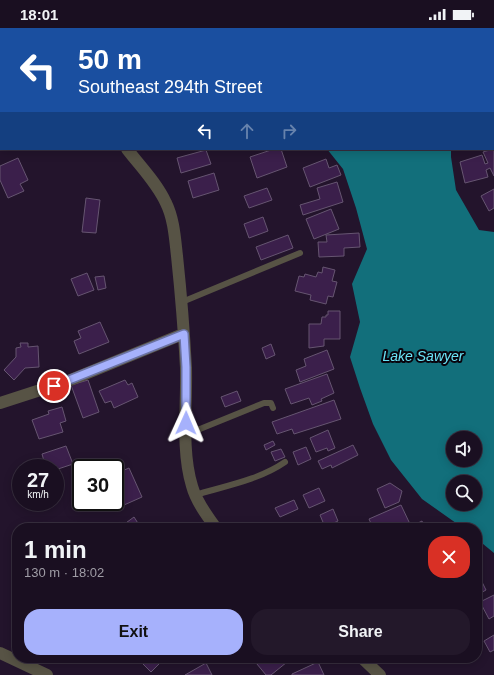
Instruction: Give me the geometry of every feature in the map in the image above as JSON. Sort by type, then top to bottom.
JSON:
[{"type":"street","points":[[128,150],[167,204],[174,231],[184,334],[188,465],[192,485],[196,495],[213,523]]},
{"type":"street","points":[[0,403],[68,381],[184,334]]},
{"type":"street","points":[[0,653],[12,659]]},
{"type":"street","points":[[21,663],[47,675]]},
{"type":"street","points":[[367,663],[380,675]]},
{"type":"lane","points":[[182,302],[300,253]]},
{"type":"lane","points":[[186,432],[200,429],[264,403],[271,403],[273,408]]},
{"type":"lane","points":[[196,495],[273,470],[285,462]]},
{"type":"water","name":"Lake Sawyer","points":[[328,150],[451,150],[456,190],[479,230],[494,232],[494,553],[482,543],[482,523],[456,523],[422,499],[391,460],[373,424],[350,357],[360,322],[352,284],[367,249],[356,208],[343,169]]},
{"type":"building","points":[[206,150],[211,164],[181,173],[177,158]]},
{"type":"building","points":[[271,150],[281,150],[287,167],[257,178],[250,157]]},
{"type":"building","points":[[494,150],[494,176],[490,168],[486,170],[488,177],[465,183],[460,162],[482,155],[485,164],[488,163],[483,152]]},
{"type":"building","points":[[18,158],[28,180],[20,184],[24,191],[8,198],[0,180],[0,166]]},
{"type":"building","points":[[326,159],[329,168],[337,165],[341,175],[310,187],[303,168]]},
{"type":"building","points":[[214,173],[219,190],[193,198],[188,181]]},
{"type":"building","points":[[337,182],[343,202],[303,215],[300,205],[320,199],[317,188]]},
{"type":"building","points":[[267,188],[272,200],[249,208],[244,196]]},
{"type":"building","points":[[494,189],[494,208],[489,211],[481,196]]},
{"type":"building","points":[[86,198],[100,200],[96,233],[82,232]]},
{"type":"building","points":[[331,209],[339,229],[314,239],[306,219]]},
{"type":"building","points":[[263,217],[268,231],[249,238],[244,224]]},
{"type":"building","points":[[359,233],[360,247],[344,248],[344,256],[319,257],[318,242],[327,242],[326,235]]},
{"type":"building","points":[[288,235],[293,248],[261,260],[256,247]]},
{"type":"building","points":[[323,267],[335,270],[332,281],[337,282],[333,297],[328,296],[326,304],[310,300],[311,295],[295,291],[299,276],[304,277],[305,274],[316,277],[318,272],[322,273]]},
{"type":"building","points":[[87,273],[94,290],[78,296],[71,279]]},
{"type":"building","points":[[104,276],[106,288],[98,290],[95,277]]},
{"type":"building","points":[[328,311],[340,311],[340,339],[324,339],[324,346],[309,348],[309,324],[321,324],[322,317],[326,317],[326,315],[328,315]]},
{"type":"building","points":[[100,322],[109,342],[79,354],[74,341],[81,338],[78,331]]},
{"type":"building","points":[[20,343],[28,343],[28,347],[38,346],[39,367],[25,368],[14,380],[4,370],[16,357],[16,348],[21,347]]},
{"type":"building","points":[[271,344],[275,355],[266,359],[262,348]]},
{"type":"building","points":[[327,350],[334,369],[300,382],[296,370],[306,366],[304,359]]},
{"type":"building","points":[[327,374],[334,393],[321,399],[322,401],[312,405],[309,398],[291,404],[285,389]]},
{"type":"building","points":[[88,380],[99,412],[83,418],[71,385]]},
{"type":"building","points":[[125,380],[128,385],[132,383],[138,397],[114,408],[111,401],[105,403],[99,391]]},
{"type":"building","points":[[237,391],[241,401],[225,407],[221,397]]},
{"type":"building","points":[[334,400],[341,419],[294,434],[292,429],[277,434],[272,422]]},
{"type":"building","points":[[62,407],[66,421],[60,423],[63,432],[39,439],[32,420],[49,414],[48,411]]},
{"type":"building","points":[[328,430],[335,448],[328,451],[327,448],[316,452],[310,438]]},
{"type":"building","points":[[273,441],[275,445],[266,450],[264,445]]},
{"type":"building","points":[[353,445],[358,455],[332,468],[331,465],[322,469],[318,461]]},
{"type":"building","points":[[66,446],[72,464],[64,467],[64,459],[43,459],[42,454]]},
{"type":"building","points":[[306,447],[311,459],[298,465],[293,452]]},
{"type":"building","points":[[281,449],[285,457],[275,461],[271,452]]},
{"type":"building","points":[[129,468],[142,497],[124,505],[124,470]]},
{"type":"building","points":[[390,483],[402,491],[399,502],[385,508],[377,489]]},
{"type":"building","points":[[319,488],[325,501],[309,508],[303,495]]},
{"type":"building","points":[[294,500],[298,509],[280,517],[275,508]]},
{"type":"building","points":[[401,505],[410,523],[371,523],[369,519]]},
{"type":"building","points":[[333,509],[338,521],[334,523],[323,523],[320,515]]},
{"type":"building","points":[[134,517],[138,523],[126,523]]},
{"type":"building","points":[[482,582],[486,590],[482,592]]},
{"type":"building","points":[[494,595],[494,616],[489,619],[482,606],[482,601]]},
{"type":"building","points":[[494,635],[494,650],[490,652],[484,641]]},
{"type":"building","points":[[142,663],[160,663],[151,672]]},
{"type":"building","points":[[206,663],[212,675],[185,675]]},
{"type":"building","points":[[256,663],[286,663],[271,675],[266,675]]},
{"type":"building","points":[[318,663],[324,675],[292,675]]},
{"type":"route","points":[[54,386],[184,334],[186,367],[186,423]]}]
